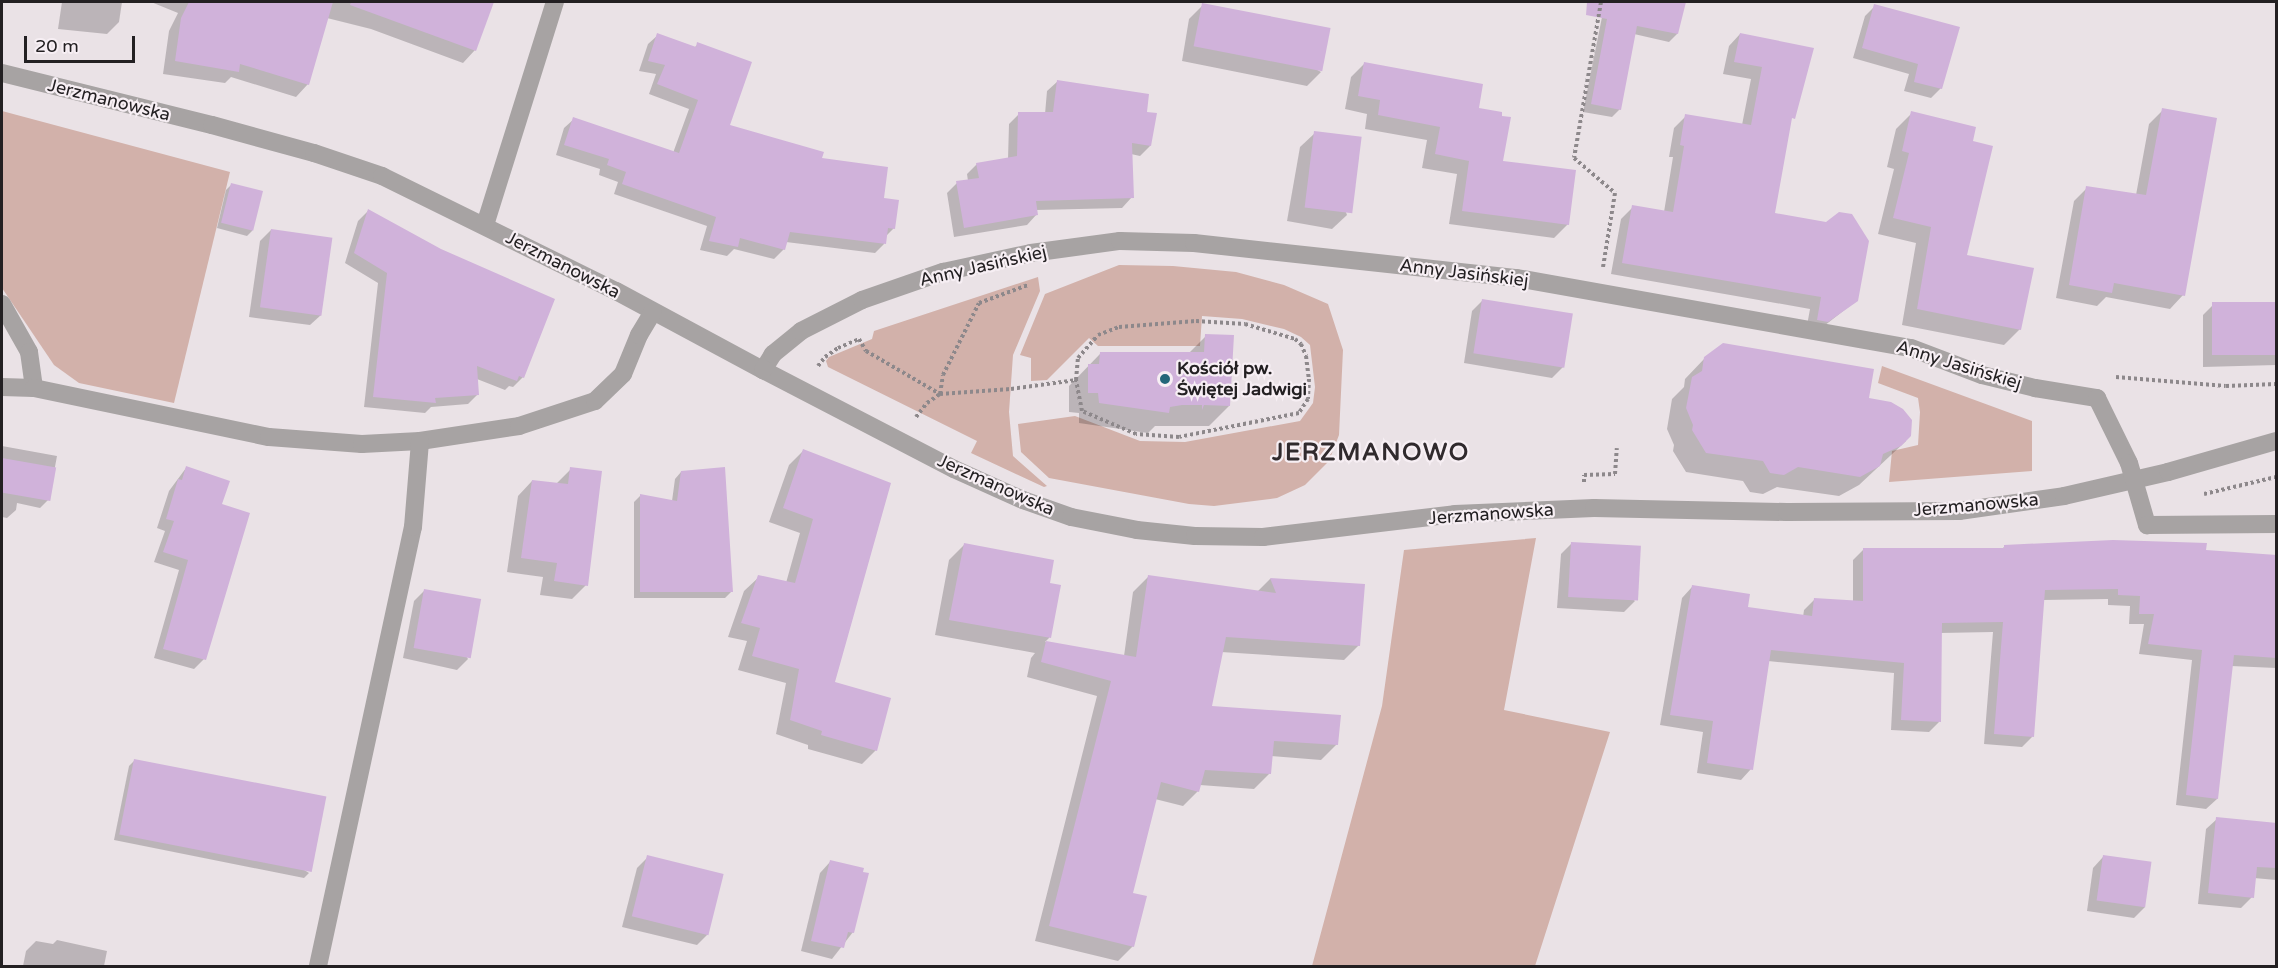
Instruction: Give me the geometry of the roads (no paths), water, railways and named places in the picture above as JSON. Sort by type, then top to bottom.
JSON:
[{"type":"street","points":[[485,225],[555,2]]},
{"type":"street","name":"Jerzmanowska","points":[[2,73],[314,153],[382,176],[485,225],[954,469],[1023,500],[1071,517],[1137,530],[1195,537],[1263,537],[1455,514],[1594,508],[1798,512],[1959,511],[2052,498],[2277,441]]},
{"type":"street","name":"Anny Jasińskiej","points":[[763,370],[778,349],[801,331],[862,300],[943,272],[1030,253],[1120,241],[1194,243],[1517,278],[1911,348],[1982,375],[2035,388],[2097,398],[2129,463],[2134,479]]},
{"type":"street","points":[[2,304],[29,352],[34,388]]},
{"type":"street","points":[[2,387],[34,388],[269,437],[362,444],[420,441],[519,426],[595,401],[623,374],[639,335],[653,312]]},
{"type":"street","points":[[318,966],[413,527],[420,441]]},
{"type":"street","points":[[2134,479],[2147,525],[2233,522],[2277,524]]},
{"type":"place","name":"Kościół pw. Świętej Jadwigi","points":[[1165,379]]},
{"type":"district","name":"JERZMANOWO","points":[[1371,453]]}]
